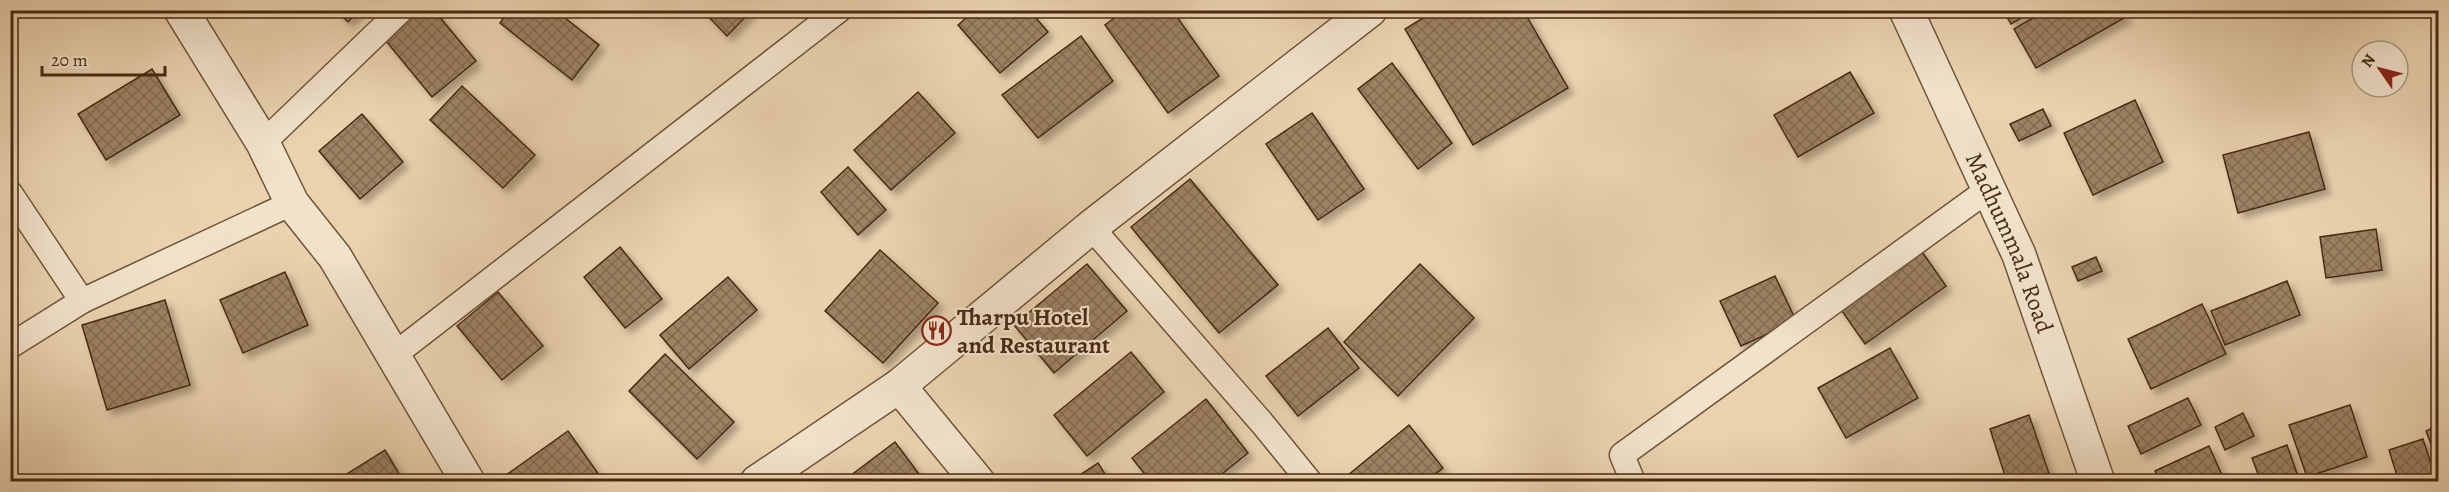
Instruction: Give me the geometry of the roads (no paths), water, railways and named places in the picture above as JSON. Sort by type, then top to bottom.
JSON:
[{"type":"street","points":[[181,10],[263,143],[292,204],[334,257],[468,482]]},
{"type":"street","points":[[757,482],[899,386],[1091,227],[1370,10]]},
{"type":"street","name":"Madhummala Road","points":[[1906,10],[2019,255],[2098,482]]},
{"type":"street","points":[[899,386],[978,482]]},
{"type":"lane","points":[[263,143],[401,10]]},
{"type":"lane","points":[[394,356],[839,10]]},
{"type":"lane","points":[[1634,482],[1622,455],[1989,189]]},
{"type":"lane","points":[[10,193],[82,301]]},
{"type":"lane","points":[[10,346],[82,301],[292,204]]},
{"type":"lane","points":[[1091,227],[1262,423],[1310,482]]},
{"type":"place","name":"Tharpu Hotel and Restaurant","points":[[936,331]]}]
